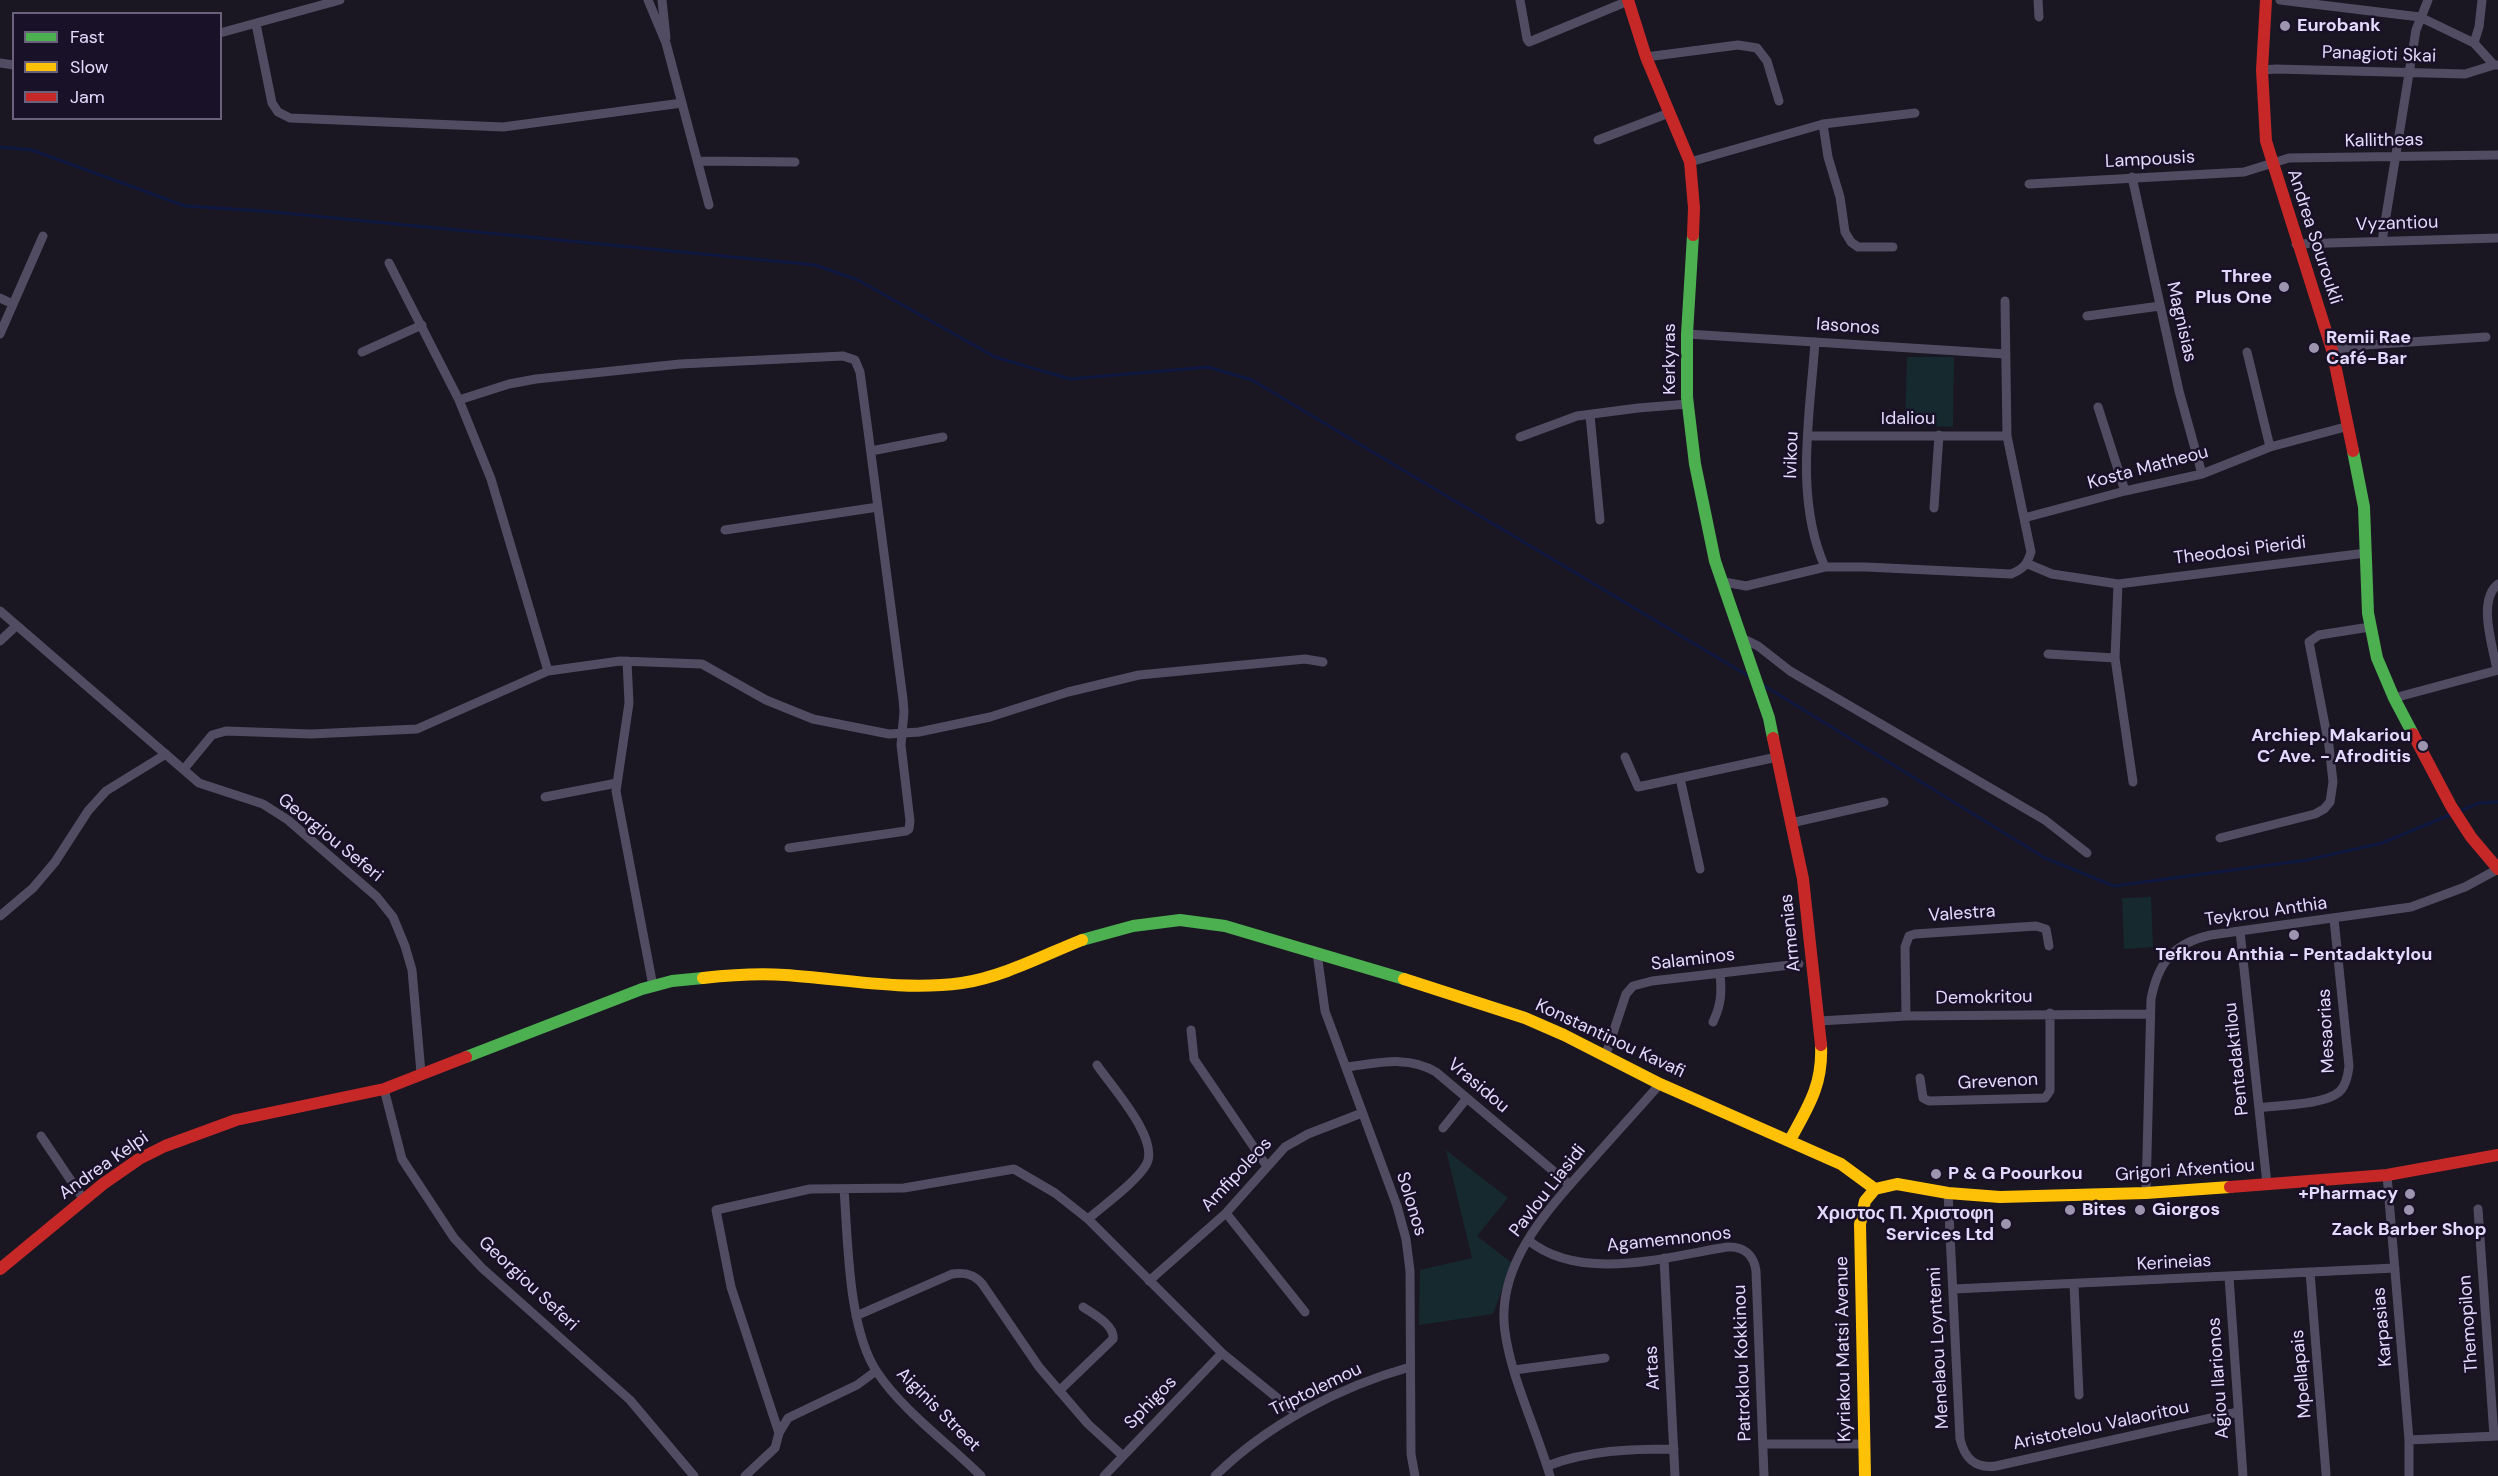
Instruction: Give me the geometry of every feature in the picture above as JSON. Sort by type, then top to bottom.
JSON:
[{"type":"street","points":[[222,32],[340,0]]},
{"type":"street","points":[[648,0],[666,43],[709,205]]},
{"type":"street","points":[[662,0],[666,43]]},
{"type":"street","points":[[1520,0],[1529,42],[1628,0]]},
{"type":"street","name":"Kerkyras","points":[[1628,0],[1646,57],[1690,162],[1694,208],[1687,334],[1688,404],[1695,464],[1715,561],[1769,718]]},
{"type":"street","points":[[2038,0],[2039,17]]},
{"type":"street","name":"Andrea Souroukli","points":[[2266,0],[2262,70],[2264,126],[2272,164],[2296,244],[2332,350],[2349,426],[2364,507],[2370,627],[2382,671],[2441,788],[2470,837],[2498,869]]},
{"type":"street","points":[[2280,0],[2420,17],[2474,43],[2496,65]]},
{"type":"street","points":[[2382,241],[2416,30],[2428,0]]},
{"type":"street","points":[[2474,43],[2479,27],[2482,0]]},
{"type":"street","points":[[256,24],[272,103],[278,112],[290,118],[503,127],[682,103]]},
{"type":"street","points":[[1646,57],[1738,45],[1758,48],[1767,61],[1779,101]]},
{"type":"street","name":"Panagioti Skai","points":[[2262,70],[2465,74],[2496,65]]},
{"type":"street","points":[[1598,140],[1669,112]]},
{"type":"street","points":[[1690,162],[1823,124],[1915,113]]},
{"type":"street","points":[[1823,124],[1828,157],[1839,191],[1846,236],[1858,247],[1893,247]]},
{"type":"street","name":"Kallitheas","points":[[2272,164],[2289,158],[2498,155]]},
{"type":"street","points":[[698,161],[795,162]]},
{"type":"street","name":"Lampousis","points":[[2030,184],[2244,172],[2272,164]]},
{"type":"street","name":"Magnisias","points":[[2132,177],[2160,306],[2202,474]]},
{"type":"street","points":[[0,334],[43,236]]},
{"type":"street","name":"Vyzantiou","points":[[2296,244],[2498,238]]},
{"type":"street","points":[[389,263],[459,400],[491,479],[548,671]]},
{"type":"street","points":[[0,298],[13,304]]},
{"type":"street","points":[[1724,582],[1746,586],[1825,567],[2011,574],[2028,564],[2031,552],[2007,436],[2005,301]]},
{"type":"street","points":[[2087,316],[2160,306]]},
{"type":"street","points":[[363,352],[422,325]]},
{"type":"street","name":"Iasonos","points":[[1687,334],[2006,354]]},
{"type":"street","points":[[2332,350],[2365,345],[2486,337]]},
{"type":"street","name":"Ivikou","points":[[1815,342],[1807,480],[1809,515],[1817,550],[1825,567]]},
{"type":"street","points":[[2247,352],[2270,447]]},
{"type":"street","points":[[459,400],[510,384],[536,379],[680,364],[843,356],[850,357],[858,365],[903,699],[901,757],[909,828],[900,832],[789,848]]},
{"type":"street","points":[[1520,437],[1577,416],[1688,404]]},
{"type":"street","points":[[2098,407],[2125,491]]},
{"type":"street","points":[[1590,415],[1600,520]]},
{"type":"street","name":"Kosta Matheou","points":[[2024,518],[2125,491],[2202,474],[2270,447],[2349,426]]},
{"type":"street","points":[[1934,507],[1939,435]]},
{"type":"street","name":"Idaliou","points":[[1808,436],[2007,436]]},
{"type":"street","points":[[871,451],[943,437]]},
{"type":"street","points":[[725,530],[878,507]]},
{"type":"street","name":"Theodosi Pieridi","points":[[2028,564],[2052,574],[2118,584],[2366,553]]},
{"type":"street","points":[[2118,584],[2115,658],[2133,782]]},
{"type":"street","points":[[2394,698],[2498,670],[2487,603],[2491,591],[2498,585]]},
{"type":"street","name":"Georgiou Seferi","points":[[0,611],[199,783],[263,804],[288,820],[377,897],[393,917],[412,970],[421,1073]]},
{"type":"street","points":[[0,641],[16,626]]},
{"type":"street","points":[[2220,838],[2315,814],[2328,806],[2333,790],[2331,764],[2309,642],[2319,635],[2370,627]]},
{"type":"street","points":[[1744,643],[1758,646],[1790,671],[2045,820],[2087,853]]},
{"type":"street","points":[[2048,654],[2115,658]]},
{"type":"street","points":[[184,769],[212,735],[226,731],[311,734],[417,729],[548,671],[627,661],[702,664],[766,700],[813,719],[889,734],[919,732],[990,717],[1068,692],[1139,675],[1305,659],[1323,663]]},
{"type":"street","points":[[627,661],[629,703],[617,783],[618,799],[654,986]]},
{"type":"street","name":"Armenias","points":[[1769,718],[1803,883],[1822,1052],[1820,1081],[1808,1110],[1790,1140]]},
{"type":"street","points":[[0,916],[41,879],[55,862],[88,811],[106,790],[166,754]]},
{"type":"street","points":[[1625,757],[1638,787],[1778,757]]},
{"type":"street","points":[[1680,778],[1700,869]]},
{"type":"street","points":[[545,797],[617,783]]},
{"type":"street","points":[[1791,823],[1884,802]]},
{"type":"street","name":"Teykrou Anthia","points":[[2146,1193],[2149,1014],[2158,973],[2176,950],[2202,937],[2411,907],[2465,887],[2498,869]]},
{"type":"street","name":"Mesaorias","points":[[2259,1108],[2323,1099],[2336,1094],[2345,1084],[2349,1066],[2334,919]]},
{"type":"street","name":"Konstantinou Kavafi","points":[[654,986],[694,977],[736,974],[784,975],[907,986],[962,983],[988,977],[1098,934],[1133,926],[1180,920],[1225,926],[1525,1018],[1564,1035],[1605,1058],[1660,1084],[1841,1164],[1875,1189]]},
{"type":"street","name":"Valestra","points":[[1906,1016],[1905,947],[1909,936],[2036,926],[2046,929],[2049,946]]},
{"type":"street","name":"Pentadaktilou","points":[[2240,931],[2267,1184]]},
{"type":"street","name":"Solonos","points":[[1317,953],[1325,1011],[1397,1206],[1406,1239],[1410,1271],[1411,1455],[1416,1476]]},
{"type":"street","name":"Salaminos","points":[[1605,1058],[1624,999],[1634,986],[1652,981],[1799,964]]},
{"type":"street","points":[[1713,1022],[1720,1007],[1722,993],[1720,974]]},
{"type":"street","name":"Andrea Kelpi","points":[[0,1269],[84,1200],[140,1159],[199,1132],[236,1120],[384,1089],[654,986]]},
{"type":"street","name":"Demokritou","points":[[1820,1021],[1906,1016],[2050,1013],[2149,1014]]},
{"type":"street","name":"Grevenon","points":[[1920,1078],[1923,1098],[1929,1101],[2045,1098],[2050,1091],[2050,1013]]},
{"type":"street","points":[[1191,1030],[1194,1059],[1266,1165]]},
{"type":"street","name":"Vrasidou","points":[[1347,1067],[1399,1061],[1418,1063],[1436,1072],[1570,1185]]},
{"type":"street","points":[[1088,1219],[1145,1168],[1149,1156],[1148,1144],[1143,1131],[1097,1065]]},
{"type":"street","name":"Pavlou Liasidi","points":[[1550,1476],[1514,1370],[1504,1329],[1504,1306],[1512,1274],[1528,1240],[1570,1185],[1660,1084]]},
{"type":"street","name":"Georgiou Seferi","points":[[384,1089],[402,1159],[454,1238],[482,1268],[630,1400],[694,1476]]},
{"type":"street","points":[[1443,1128],[1467,1098]]},
{"type":"street","name":"Amfipoleos","points":[[1149,1281],[1226,1213],[1275,1155],[1296,1140],[1362,1113]]},
{"type":"street","points":[[41,1136],[84,1200]]},
{"type":"street","name":"Grigori Afxentiou","points":[[1875,1189],[1897,1184],[1948,1193],[2009,1197],[2146,1193],[2387,1175],[2498,1155]]},
{"type":"street","points":[[779,1433],[731,1287],[716,1210],[810,1189],[904,1188],[1014,1169],[1055,1193],[1088,1219],[1222,1353],[1297,1414]]},
{"type":"street","name":"Karpasias","points":[[2387,1175],[2409,1440],[2409,1476]]},
{"type":"street","name":"Aiginis Street","points":[[844,1189],[856,1316],[876,1371],[901,1400],[981,1476]]},
{"type":"street","name":"Kyriakou Matsi Avenue","points":[[1865,1476],[1861,1214],[1865,1201],[1875,1189]]},
{"type":"street","name":"Menelaou Loyntemi","points":[[1948,1193],[1960,1439],[1963,1452],[1971,1462]]},
{"type":"street","name":"Themopilon","points":[[2478,1209],[2496,1436]]},
{"type":"street","points":[[1226,1213],[1305,1312]]},
{"type":"street","name":"Agamemnonos","points":[[1528,1240],[1540,1250],[1551,1255],[1596,1264],[1664,1258],[1727,1246],[1735,1246],[1747,1251]]},
{"type":"street","name":"Patroklou Kokkinou","points":[[1747,1251],[1755,1263],[1756,1271],[1764,1476]]},
{"type":"street","name":"Artas","points":[[1664,1258],[1675,1476]]},
{"type":"street","name":"Kerineias","points":[[1954,1289],[2395,1268]]},
{"type":"street","name":"Mpellapais","points":[[2310,1272],[2326,1474]]},
{"type":"street","points":[[856,1316],[952,1274],[970,1275],[983,1284],[1022,1346],[1059,1391],[1088,1424],[1123,1456]]},
{"type":"street","name":"Agiou Ilarionos","points":[[2229,1277],[2243,1476]]},
{"type":"street","points":[[2074,1284],[2079,1395]]},
{"type":"street","points":[[1059,1391],[1113,1339],[1111,1328],[1083,1306]]},
{"type":"street","name":"Sphigos","points":[[1104,1476],[1222,1353]]},
{"type":"street","points":[[1514,1370],[1605,1358]]},
{"type":"street","name":"Triptolemou","points":[[1215,1476],[1249,1445],[1297,1414],[1376,1378],[1410,1367]]},
{"type":"street","points":[[745,1476],[775,1448],[779,1433],[788,1418],[851,1388],[876,1371]]},
{"type":"street","name":"Aristotelou Valaoritou","points":[[1971,1462],[1981,1466],[1996,1466],[2238,1412]]},
{"type":"street","points":[[2409,1440],[2496,1436]]},
{"type":"street","points":[[1763,1444],[1864,1444]]},
{"type":"street","points":[[1547,1466],[1574,1457],[1608,1451],[1674,1449]]},
{"type":"shaded area","points":[[1907,357],[1954,357],[1953,427],[1905,425]]},
{"type":"shaded area","points":[[2151,897],[2153,947],[2124,949],[2122,898]]},
{"type":"shaded area","points":[[1446,1150],[1508,1198],[1477,1236],[1512,1263],[1493,1314],[1419,1325],[1420,1270],[1472,1258]]},
{"type":"waterway","points":[[0,147],[32,150],[185,206],[263,211],[815,265],[858,280],[995,357],[1070,379],[1208,367],[1252,380],[1750,677]]},
{"type":"waterway","points":[[1763,685],[2045,858],[2114,886],[2307,860],[2382,843],[2452,814]]},
{"type":"waterway","points":[[2458,812],[2479,803],[2498,802]]},
{"type":"traffic: fast","points":[[1693,235],[1687,334],[1687,397],[1695,464],[1715,561],[1769,718],[1773,738]]},
{"type":"traffic: fast","points":[[2353,451],[2364,507],[2368,613],[2377,658],[2413,734]]},
{"type":"traffic: fast","points":[[1082,940],[1133,926],[1180,920],[1225,926],[1404,979]]},
{"type":"traffic: fast","points":[[466,1057],[642,989],[672,981],[703,978]]},
{"type":"traffic: slow","points":[[703,978],[764,974],[873,984],[918,986],[962,983],[1008,971],[1082,940]]},
{"type":"traffic: slow","points":[[1404,979],[1525,1018],[1564,1035],[1660,1084],[1841,1164],[1875,1189]]},
{"type":"traffic: slow","points":[[1790,1140],[1817,1084],[1821,1045]]},
{"type":"traffic: slow","points":[[1875,1189],[1897,1184],[1948,1193],[2000,1197],[2146,1193],[2230,1187]]},
{"type":"traffic: slow","points":[[1865,1476],[1860,1224],[1865,1201],[1875,1189]]},
{"type":"traffic: jam","points":[[1628,0],[1646,57],[1690,162],[1694,208],[1693,235]]},
{"type":"traffic: jam","points":[[2266,0],[2262,70],[2266,141],[2332,350],[2353,451]]},
{"type":"traffic: jam","points":[[2413,734],[2451,806],[2471,837],[2498,869]]},
{"type":"traffic: jam","points":[[1773,738],[1803,879],[1821,1045]]},
{"type":"traffic: jam","points":[[0,1269],[103,1184],[139,1159],[165,1146],[236,1120],[384,1089],[466,1057]]},
{"type":"traffic: jam","points":[[2230,1187],[2387,1175],[2498,1155]]},
{"type":"place","name":"Eurobank","points":[[2285,26]]},
{"type":"place","name":"Three Plus One","points":[[2284,287]]},
{"type":"place","name":"Remii Rae Café-Bar","points":[[2314,348]]},
{"type":"place","name":"Archiep. Makariou C´ Ave. - Afroditis","points":[[2423,746]]},
{"type":"place","name":"Tefkrou Anthia - Pentadaktylou","points":[[2294,935]]},
{"type":"place","name":"P & G Poourkou","points":[[1936,1174]]},
{"type":"place","name":"+Pharmacy","points":[[2410,1194]]},
{"type":"place","name":"Bites","points":[[2070,1210]]},
{"type":"place","name":"Giorgos","points":[[2140,1210]]},
{"type":"place","name":"Zack Barber Shop","points":[[2409,1210]]},
{"type":"place","name":"Χριστος Π. Χριστοφη Services Ltd","points":[[2006,1224]]}]
